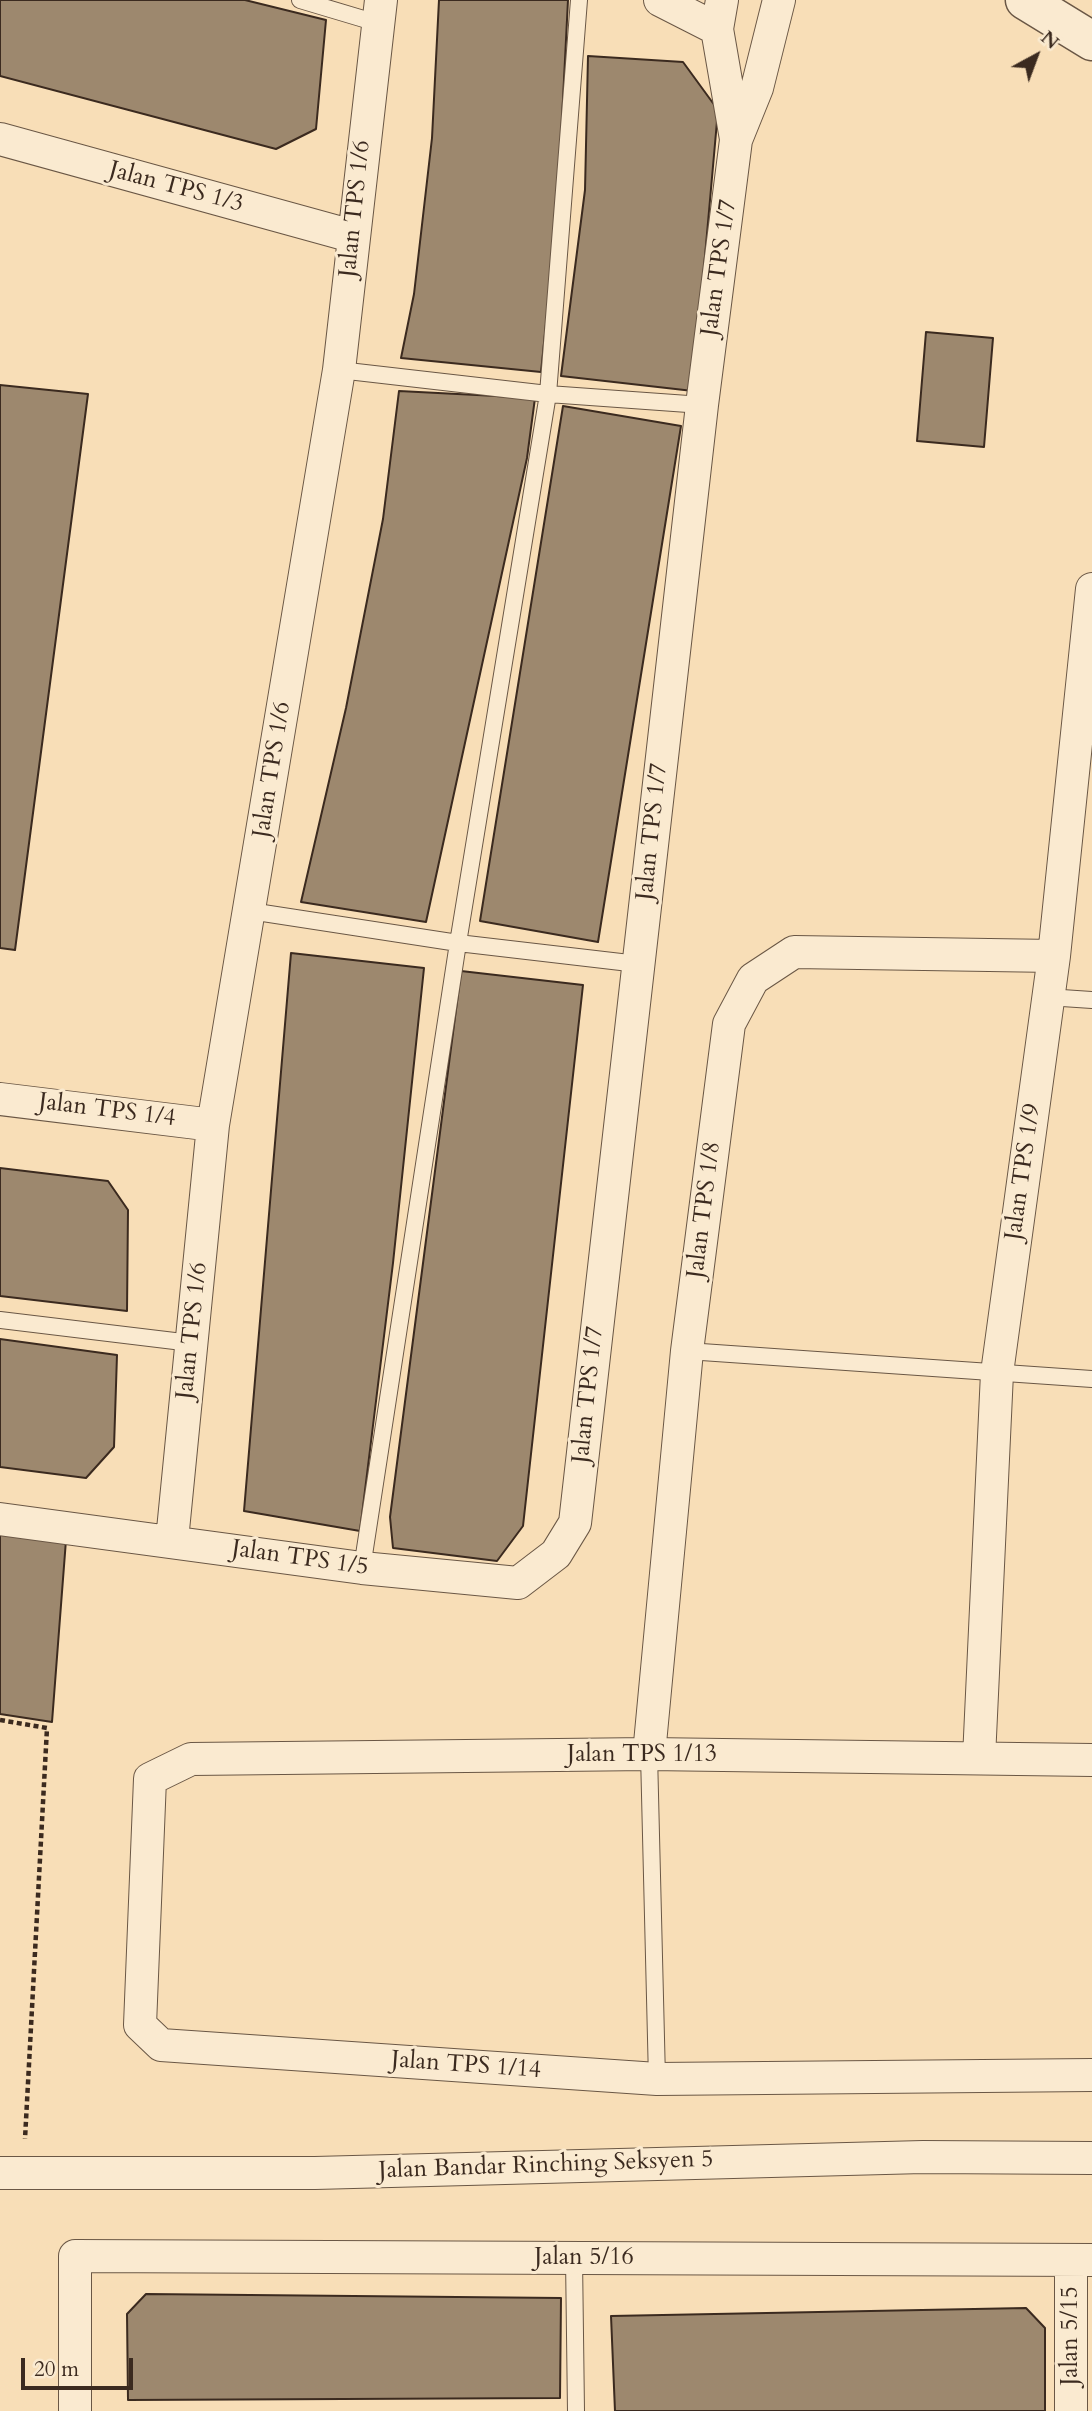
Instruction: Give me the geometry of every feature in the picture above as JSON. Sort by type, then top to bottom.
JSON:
[{"type":"street","points":[[660,0],[720,15]]},
{"type":"street","name":"Jalan TPS 1/7","points":[[736,140],[757,88],[779,0]]},
{"type":"street","points":[[1025,0],[1092,41]]},
{"type":"street","name":"Jalan TPS 1/6","points":[[172,1540],[213,1125],[339,370],[379,12]]},
{"type":"street","name":"Jalan TPS 1/7","points":[[575,1523],[702,405],[736,140],[720,15]]},
{"type":"street","name":"Jalan TPS 1/3","points":[[0,139],[352,236]]},
{"type":"street","name":"Jalan TPS 1/9","points":[[979,1758],[997,1373],[1054,956],[1092,589]]},
{"type":"street","name":"Jalan TPS 1/8","points":[[649,1754],[687,1351],[729,1024],[753,979],[794,952],[1054,956]]},
{"type":"street","name":"Jalan TPS 1/4","points":[[0,1099],[213,1125]]},
{"type":"street","name":"Jalan TPS 1/5","points":[[0,1519],[172,1540],[362,1568],[517,1583],[556,1554],[575,1523]]},
{"type":"street","name":"Jalan TPS 1/13","points":[[191,1759],[649,1754],[1092,1760]]},
{"type":"street","name":"Jalan TPS 1/14","points":[[191,1759],[150,1779],[140,2025],[161,2045],[657,2080],[1092,2075]]},
{"type":"street","name":"Jalan Bandar Rinching Seksyen 5","points":[[11,2172],[315,2173],[923,2157],[1092,2158]]},
{"type":"street","name":"Jalan 5/16","points":[[75,2411],[75,2256],[1081,2260]]},
{"type":"street","name":"Jalan 5/15","points":[[1071,2411],[1081,2260]]},
{"type":"lane","points":[[300,0],[379,12]]},
{"type":"lane","points":[[362,1568],[458,943],[548,394],[579,0]]},
{"type":"lane","points":[[339,370],[548,394],[702,405]]},
{"type":"lane","points":[[250,911],[458,943],[638,964]]},
{"type":"lane","points":[[1047,997],[1092,1000]]},
{"type":"lane","points":[[0,1320],[191,1343]]},
{"type":"lane","points":[[687,1351],[1092,1379]]},
{"type":"lane","points":[[649,1754],[657,2080]]},
{"type":"lane","points":[[574,2258],[576,2411]]},
{"type":"path","points":[[0,1720],[47,1728],[11,2172]]},
{"type":"building","points":[[0,0],[245,0],[326,20],[316,129],[276,149],[0,76]]},
{"type":"building","points":[[439,0],[568,0],[557,219],[541,372],[401,358],[414,294],[432,138]]},
{"type":"building","points":[[588,56],[683,62],[718,110],[693,391],[561,376],[585,190]]},
{"type":"building","points":[[926,332],[993,338],[984,447],[917,441]]},
{"type":"building","points":[[0,385],[88,394],[15,950],[0,948]]},
{"type":"building","points":[[399,391],[535,398],[527,458],[426,922],[301,902],[346,708],[383,519]]},
{"type":"building","points":[[563,406],[681,426],[598,942],[480,921]]},
{"type":"building","points":[[291,953],[424,968],[393,1263],[360,1531],[244,1511]]},
{"type":"building","points":[[461,971],[583,985],[523,1526],[497,1561],[393,1548],[390,1517]]},
{"type":"building","points":[[0,1168],[108,1181],[128,1210],[127,1311],[0,1296]]},
{"type":"building","points":[[0,1339],[117,1355],[114,1447],[86,1478],[0,1467]]},
{"type":"building","points":[[0,1534],[66,1540],[52,1722],[0,1714]]},
{"type":"building","points":[[146,2294],[561,2298],[560,2398],[128,2400],[127,2314]]},
{"type":"building","points":[[1026,2308],[1045,2328],[1045,2411],[615,2411],[611,2316]]}]
